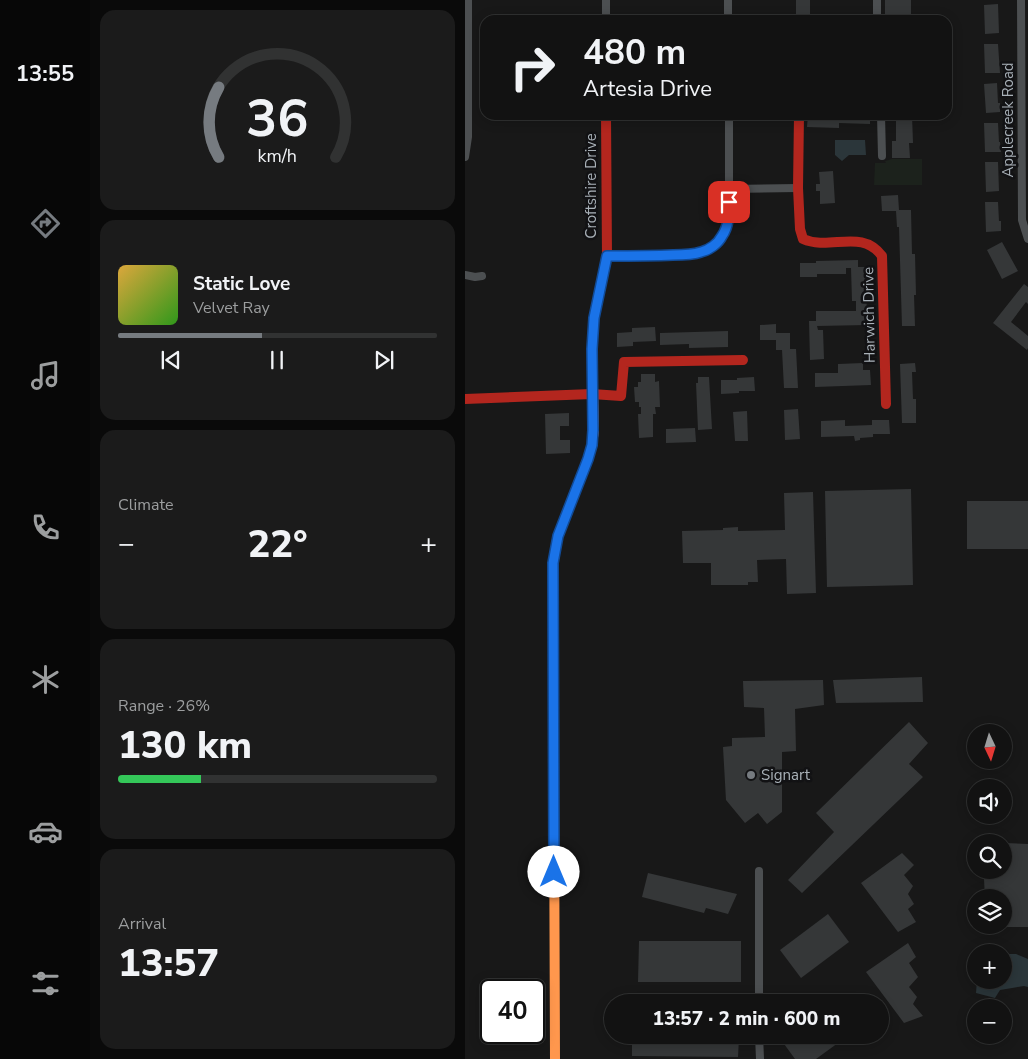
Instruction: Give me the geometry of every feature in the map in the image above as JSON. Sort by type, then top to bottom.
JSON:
[{"type":"street","points":[[465,158],[468,137],[468,0]]},
{"type":"street","points":[[605,0],[606,15]]},
{"type":"street","points":[[728,0],[728,15]]},
{"type":"street","points":[[877,0],[877,15]]},
{"type":"street","name":"Applecreek Road","points":[[1021,0],[1022,220],[1028,239]]},
{"type":"street","name":"Croftshire Drive","points":[[555,1059],[553,563],[558,536],[592,445],[592,349],[594,318],[607,256],[606,120]]},
{"type":"street","points":[[607,256],[700,253],[717,243],[723,236],[729,216],[729,120]]},
{"type":"street","name":"Harwich Drive","points":[[799,120],[798,188],[800,228],[803,239],[812,243],[864,242],[879,250],[882,256],[886,404]]},
{"type":"street","points":[[881,120],[882,156]]},
{"type":"street","points":[[729,189],[798,188]]},
{"type":"street","points":[[465,275],[482,276]]},
{"type":"street","points":[[465,399],[592,394],[621,396],[625,362],[743,360]]},
{"type":"street","points":[[759,871],[759,994]]},
{"type":"street","points":[[759,1044],[760,1059]]},
{"type":"shaded area","points":[[835,140],[865,140],[866,155],[849,155],[842,161],[835,155]]},
{"type":"shaded area","points":[[892,159],[922,159],[922,185],[874,185],[875,163],[886,163],[885,161]]},
{"type":"shaded area","points":[[1012,954],[1028,959],[1028,987],[1012,988]]},
{"type":"shaded area","points":[[976,989],[1006,989],[1000,990],[995,998],[976,993]]},
{"type":"building","points":[[796,0],[810,0],[810,15],[796,15]]},
{"type":"building","points":[[885,0],[911,0],[911,15],[885,15]]},
{"type":"building","points":[[998,4],[999,33],[985,34],[984,5]]},
{"type":"building","points":[[984,44],[998,44],[1000,73],[985,73]]},
{"type":"building","points":[[997,83],[1000,112],[986,113],[984,84]]},
{"type":"building","points":[[808,120],[870,120],[870,124],[839,123],[839,128],[807,127]]},
{"type":"building","points":[[896,120],[912,120],[913,143],[909,143],[910,158],[892,158],[892,141],[896,141]]},
{"type":"building","points":[[984,123],[998,123],[1001,152],[985,152]]},
{"type":"building","points":[[985,162],[998,162],[999,191],[986,192]]},
{"type":"building","points":[[833,171],[835,203],[820,204],[820,191],[816,191],[816,184],[820,184],[819,172]]},
{"type":"building","points":[[898,195],[899,210],[911,210],[912,254],[915,254],[915,326],[902,326],[899,227],[897,227],[896,211],[882,211],[881,196]]},
{"type":"building","points":[[985,202],[998,202],[1001,231],[986,232]]},
{"type":"building","points":[[1002,242],[1018,271],[1002,279],[987,250]]},
{"type":"building","points":[[858,260],[858,267],[866,267],[867,325],[817,326],[818,330],[823,330],[824,359],[810,360],[809,321],[816,321],[816,311],[856,311],[856,301],[852,301],[851,268],[846,268],[846,274],[817,274],[817,277],[800,277],[800,263]]},
{"type":"building","points":[[1024,284],[1028,287],[1028,304],[1026,302],[1011,322],[1028,336],[1027,350],[993,323]]},
{"type":"building","points":[[776,324],[776,333],[790,333],[790,349],[796,349],[798,388],[784,388],[782,350],[776,350],[776,340],[760,340],[760,325]]},
{"type":"building","points":[[655,327],[656,341],[633,342],[633,346],[617,347],[617,333],[632,332],[632,328]]},
{"type":"building","points":[[728,331],[728,347],[689,348],[689,344],[660,345],[660,333]]},
{"type":"building","points":[[863,363],[863,370],[870,370],[871,385],[815,387],[815,373],[838,373],[838,364]]},
{"type":"building","points":[[915,363],[916,372],[912,372],[913,399],[916,399],[916,423],[902,423],[900,364]]},
{"type":"building","points":[[641,374],[655,374],[655,382],[659,381],[660,407],[655,407],[656,414],[653,414],[653,437],[639,438],[638,414],[641,414],[641,407],[639,407],[639,402],[635,402],[634,387],[638,387],[638,382],[641,382]]},
{"type":"building","points":[[698,377],[709,377],[712,429],[698,430],[696,383],[698,383]]},
{"type":"building","points":[[754,377],[755,391],[721,394],[721,380]]},
{"type":"building","points":[[798,409],[800,439],[785,440],[784,410]]},
{"type":"building","points":[[747,411],[748,441],[735,441],[733,412]]},
{"type":"building","points":[[569,413],[569,426],[560,426],[560,440],[570,440],[570,453],[546,454],[545,414]]},
{"type":"building","points":[[845,420],[845,426],[872,425],[872,420],[889,420],[890,434],[873,434],[873,437],[860,438],[860,440],[855,441],[854,436],[821,437],[821,421]]},
{"type":"building","points":[[695,428],[696,442],[666,443],[666,429]]},
{"type":"building","points":[[911,489],[913,585],[827,587],[825,491]]},
{"type":"building","points":[[813,492],[816,593],[787,594],[786,559],[757,560],[758,582],[748,582],[748,585],[711,585],[711,563],[683,563],[682,531],[723,530],[723,528],[738,527],[738,531],[785,530],[784,493]]},
{"type":"building","points":[[967,501],[1028,501],[1028,549],[967,549]]},
{"type":"building","points":[[922,677],[923,702],[836,703],[833,680]]},
{"type":"building","points":[[823,680],[824,705],[795,709],[796,751],[782,752],[782,812],[767,824],[758,813],[745,823],[726,800],[723,747],[732,746],[732,738],[765,737],[764,708],[744,707],[743,681]]},
{"type":"building","points":[[909,722],[928,743],[909,764],[923,777],[802,893],[788,880],[834,832],[816,813]]},
{"type":"building","points":[[1012,843],[1028,844],[1028,927],[1012,927],[1012,889],[985,889],[984,879],[1012,879]]},
{"type":"building","points":[[902,853],[914,865],[904,875],[913,886],[908,894],[914,904],[908,909],[916,922],[898,932],[861,883]]},
{"type":"building","points":[[648,873],[737,894],[728,914],[706,908],[704,913],[642,897]]},
{"type":"building","points":[[828,914],[849,942],[801,978],[780,950]]},
{"type":"building","points":[[639,941],[741,941],[741,982],[638,982]]},
{"type":"building","points":[[908,943],[916,957],[909,963],[918,977],[909,987],[917,997],[913,1004],[923,1016],[904,1023],[889,1003],[889,994],[882,994],[866,972]]},
{"type":"building","points":[[632,1044],[739,1044],[738,1057],[632,1056]]},
{"type":"building","points":[[784,1044],[837,1044],[816,1059],[795,1059]]},
{"type":"traffic: slow","points":[[554,559],[558,536],[592,445],[594,430],[592,349],[594,318],[601,286]]},
{"type":"traffic: slow","points":[[554,796],[555,1059]]},
{"type":"traffic: jam","points":[[601,286],[607,256],[606,120]]},
{"type":"traffic: jam","points":[[799,120],[798,188],[800,229],[803,239],[824,243],[855,241],[865,243],[882,256],[886,404]]},
{"type":"traffic: jam","points":[[465,399],[592,394],[621,396],[624,362],[743,360]]},
{"type":"traffic: jam","points":[[554,559],[554,796]]},
{"type":"place","name":"Signart","points":[[751,775]]},
{"type":"route","points":[[554,872],[553,563],[558,536],[592,445],[592,349],[594,318],[607,256],[658,256],[700,253],[709,249],[723,236],[729,216],[729,202]]}]
